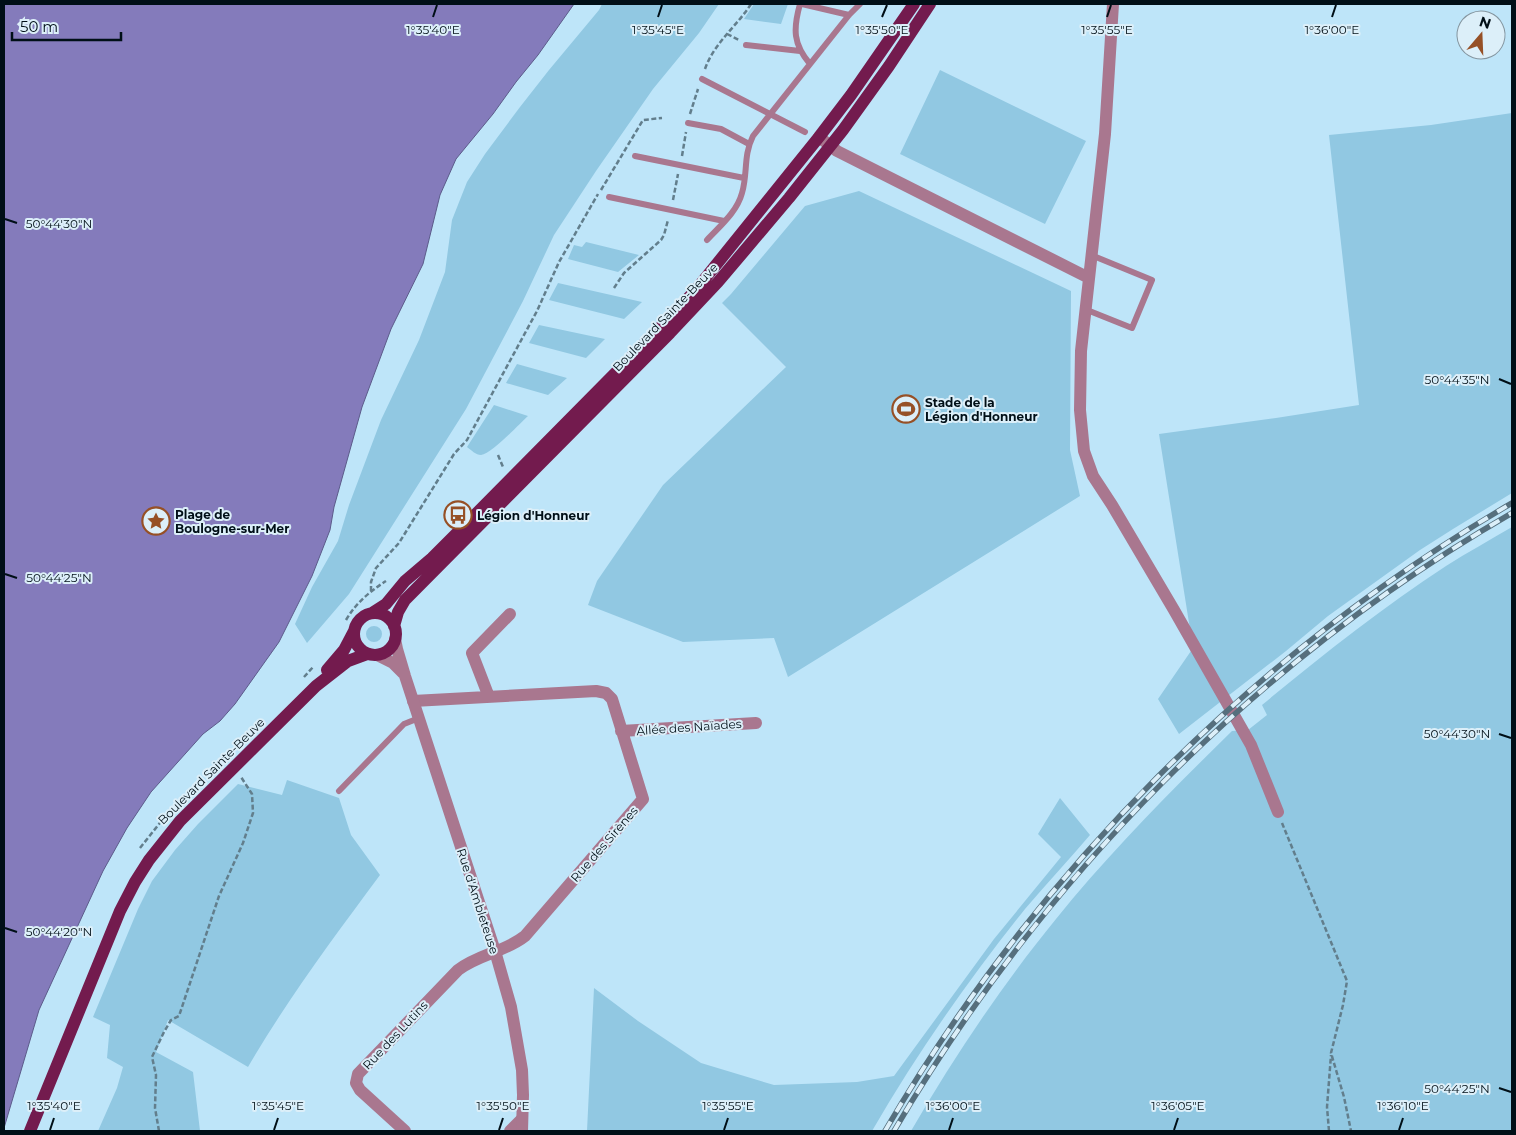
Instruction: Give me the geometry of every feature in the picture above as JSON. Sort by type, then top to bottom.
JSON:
[{"type":"main road","name":"Boulevard Sainte-Beuve","points":[[372,613],[386,604],[400,586],[432,558],[687,300],[738,240],[819,137],[914,4]]},
{"type":"main road","name":"Boulevard Sainte-Beuve","points":[[394,632],[398,612],[405,600],[695,307],[759,234],[830,146],[889,66],[930,4]]},
{"type":"main road","points":[[372,613],[384,615],[390,620],[394,632],[393,644],[388,650],[372,654],[361,650],[356,644],[354,632],[359,620],[372,613]]},
{"type":"main road","name":"Boulevard Sainte-Beuve","points":[[316,686],[344,650],[354,632]]},
{"type":"main road","name":"Boulevard Sainte-Beuve","points":[[30,1131],[110,934],[135,882],[149,860],[171,831],[316,686],[350,660],[372,654]]},
{"type":"street","points":[[1113,4],[1105,134],[1091,255],[1087,310],[1082,340],[1080,404],[1083,441],[1089,467],[1095,481],[1112,505],[1251,745],[1278,812]]},
{"type":"street","points":[[819,137],[830,146],[1089,278]]},
{"type":"street","points":[[488,697],[472,653],[510,614]]},
{"type":"street","name":"Rue d'Ambleteuse","points":[[394,632],[413,702],[512,1007],[523,1089],[522,1125]]},
{"type":"street","points":[[372,654],[393,663],[405,676]]},
{"type":"street","name":"Rue des Sirènes","points":[[413,702],[601,691],[612,699],[643,798],[525,936],[512,945],[495,952]]},
{"type":"street","name":"Allée des Naïades","points":[[621,731],[756,722]]},
{"type":"street","name":"Rue des Lutins","points":[[405,1131],[357,1087],[356,1079],[358,1074],[458,970],[471,961],[495,952]]},
{"type":"street","points":[[510,1131],[522,1125]]},
{"type":"lane","points":[[810,64],[800,52],[796,41],[796,23],[801,4],[849,15]]},
{"type":"lane","points":[[707,240],[740,200],[749,144],[753,136],[849,15],[860,4]]},
{"type":"lane","points":[[746,45],[800,52]]},
{"type":"lane","points":[[702,79],[806,132]]},
{"type":"lane","points":[[688,123],[721,130],[749,144]]},
{"type":"lane","points":[[635,156],[744,178]]},
{"type":"lane","points":[[609,197],[724,221]]},
{"type":"lane","points":[[1087,310],[1132,328],[1152,280],[1091,255]]},
{"type":"lane","points":[[339,791],[404,724],[419,718]]},
{"type":"path","points":[[688,123],[690,112],[712,54],[751,4]]},
{"type":"path","points":[[371,591],[371,582],[376,568],[399,544],[454,454],[468,440],[538,311],[567,247],[643,120],[662,118]]},
{"type":"path","points":[[498,455],[505,472]]},
{"type":"path","points":[[345,622],[356,605],[371,591],[391,578]]},
{"type":"path","points":[[159,1131],[155,1108],[156,1075],[152,1058],[171,1020],[180,1016],[218,896],[243,843],[253,814],[252,794],[235,766]]},
{"type":"path","points":[[1278,812],[1348,981],[1331,1053],[1327,1108],[1329,1131]]},
{"type":"path","points":[[1331,1053],[1344,1097],[1350,1131]]},
{"type":"shaded area","name":"Plage de Boulogne-sur-Mer","points":[[4,4],[574,4],[538,55],[456,159],[440,195],[423,264],[391,329],[362,407],[334,507],[330,530],[312,576],[279,642],[235,704],[220,721],[203,734],[151,792],[127,828],[103,871],[39,1010],[4,1128]]},
{"type":"shaded area","points":[[602,4],[719,4],[699,33],[653,89],[554,235],[523,301],[466,409],[349,594],[307,643],[295,624],[312,587],[338,541],[349,505],[381,420],[419,340],[445,272],[452,220],[467,182],[520,107]]},
{"type":"shaded area","points":[[754,4],[788,4],[781,24],[744,19]]},
{"type":"shaded area","points":[[940,70],[1086,141],[1045,224],[900,154]]},
{"type":"shaded area","points":[[1512,113],[1512,493],[1420,550],[1328,616],[1179,734],[1158,699],[1193,648],[1159,434],[1359,405],[1329,135],[1431,125]]},
{"type":"shaded area","name":"Stade de la Légion d'Honneur","points":[[859,191],[1071,291],[1070,450],[1080,496],[788,677],[774,638],[683,642],[588,605],[597,581],[663,485],[786,367],[722,303],[805,206]]},
{"type":"shaded area","points":[[586,242],[639,255],[618,272],[568,259],[574,245],[582,247]]},
{"type":"shaded area","points":[[558,283],[642,302],[624,319],[549,300]]},
{"type":"shaded area","points":[[539,325],[605,339],[586,358],[529,343]]},
{"type":"shaded area","points":[[517,364],[567,378],[548,395],[506,383]]},
{"type":"shaded area","points":[[494,405],[528,416],[492,450],[479,455],[467,447]]},
{"type":"shaded area","points":[[1512,527],[1512,1131],[911,1131],[979,1022],[1036,944],[1098,870],[1186,776],[1232,731],[1248,730],[1267,715],[1262,705],[1352,633],[1446,566]]},
{"type":"shaded area","points":[[374,626],[380,628],[382,634],[380,640],[374,642],[368,640],[366,634],[368,628]]},
{"type":"shaded area","points":[[287,780],[339,798],[351,835],[380,875],[295,993],[248,1067],[168,1020],[156,1052],[193,1072],[200,1131],[98,1131],[117,1088],[123,1067],[107,1058],[110,1025],[93,1017],[138,909],[152,881],[175,850],[198,824],[238,784],[282,795]]},
{"type":"shaded area","points":[[1060,798],[1090,835],[1025,909],[984,962],[925,1045],[872,1131],[587,1131],[594,988],[638,1021],[701,1063],[774,1085],[857,1082],[894,1076],[994,939],[1061,857],[1038,834]]},
{"type":"railway","points":[[885,1131],[945,1036],[1010,945],[1081,858],[1158,776],[1240,700],[1326,628],[1417,563],[1512,503]]},
{"type":"railway","points":[[894,1131],[953,1038],[1018,948],[1088,863],[1163,782],[1244,706],[1329,636],[1418,571],[1512,513]]},
{"type":"place","name":"Stade de la Légion d'Honneur","points":[[906,409]]},
{"type":"place","name":"Légion d'Honneur","points":[[458,515]]},
{"type":"place","name":"Plage de Boulogne-sur-Mer","points":[[156,521]]}]
